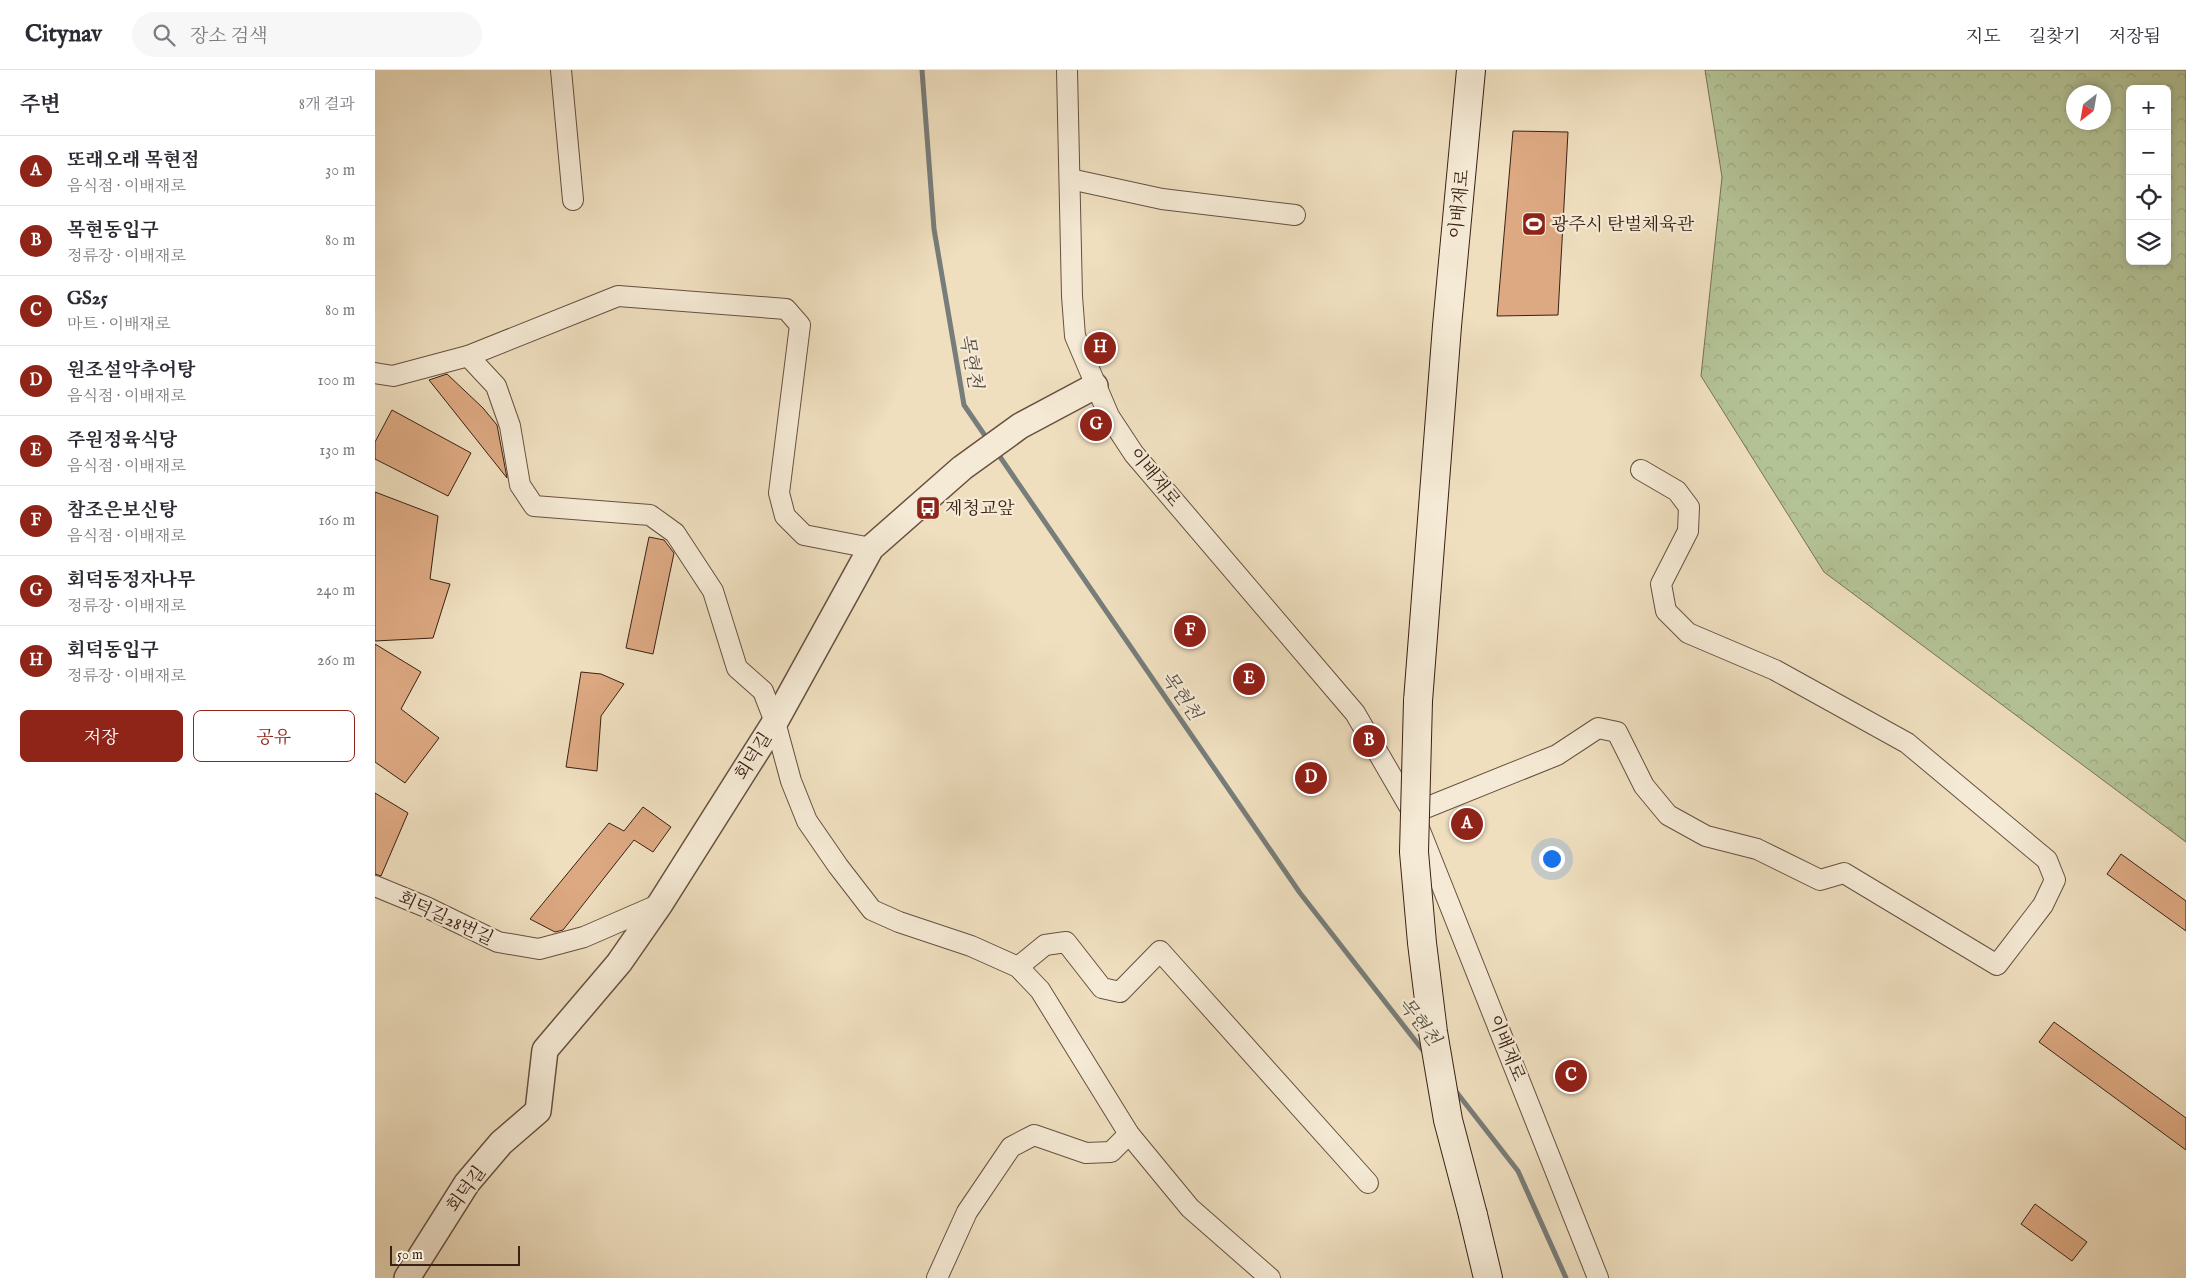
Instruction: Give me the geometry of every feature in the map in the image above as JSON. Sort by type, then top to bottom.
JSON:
[{"type":"main road","name":"이배재로","points":[[1471,70],[1447,326],[1418,701],[1414,852],[1421,943],[1433,1032],[1448,1120],[1488,1278]]},
{"type":"street","points":[[561,70],[573,200]]},
{"type":"street","name":"이배재로","points":[[1067,70],[1071,179],[1072,296],[1075,336],[1095,386],[1109,416],[1134,454],[1355,713],[1413,813],[1598,1278]]},
{"type":"street","points":[[1071,179],[1162,199],[1295,215]]},
{"type":"street","points":[[375,373],[393,376],[468,356],[618,296],[786,309],[799,325],[779,493],[785,516],[804,535],[871,548]]},
{"type":"street","points":[[468,356],[496,386],[509,426],[519,485],[534,506],[650,515],[675,533],[713,591],[737,668],[763,691],[775,722],[791,781],[807,821],[838,866],[872,910],[899,922],[971,946],[1018,968],[1040,990],[1129,1134],[1190,1208],[1270,1278]]},
{"type":"street","name":"회덕길","points":[[407,1278],[467,1183],[501,1143],[538,1111],[545,1050],[619,963],[660,904],[775,722],[871,548],[962,468],[1020,426],[1095,386]]},
{"type":"street","points":[[1413,813],[1557,755],[1598,728],[1617,732],[1644,786],[1668,815],[1706,836],[1757,849],[1820,880],[1844,873],[1997,965],[2043,906],[2055,880],[2047,860],[1907,743],[1775,670],[1688,633],[1666,611],[1661,584],[1688,531],[1689,507],[1677,491],[1641,470]]},
{"type":"street","name":"회덕길28번길","points":[[375,886],[426,907],[498,942],[539,950],[584,937],[660,904]]},
{"type":"street","points":[[1018,968],[1045,945],[1066,942],[1102,988],[1119,992],[1160,951],[1369,1183]]},
{"type":"street","points":[[937,1278],[967,1212],[1011,1147],[1034,1135],[1086,1153],[1111,1152],[1129,1134]]},
{"type":"green space","points":[[1705,70],[2186,70],[2186,842],[1824,572],[1701,376],[1722,177]]},
{"type":"building","name":"광주시 탄벌체육관","points":[[1513,131],[1568,132],[1558,315],[1497,316]]},
{"type":"building","points":[[447,374],[483,408],[497,425],[507,478],[429,380]]},
{"type":"building","points":[[392,410],[471,453],[448,496],[375,459],[375,442]]},
{"type":"building","points":[[375,492],[438,516],[430,579],[450,584],[433,638],[375,641]]},
{"type":"building","points":[[649,537],[664,540],[674,553],[653,654],[626,648]]},
{"type":"building","points":[[375,644],[421,672],[401,709],[439,738],[405,783],[375,762]]},
{"type":"building","points":[[581,672],[601,674],[624,684],[601,716],[597,771],[566,767]]},
{"type":"building","points":[[375,793],[408,813],[381,876],[375,874]]},
{"type":"building","points":[[643,807],[671,827],[653,852],[634,840],[563,930],[555,932],[530,919],[609,823],[624,831]]},
{"type":"building","points":[[2121,854],[2186,901],[2186,931],[2107,874]]},
{"type":"building","points":[[2054,1022],[2186,1118],[2186,1150],[2039,1042]]},
{"type":"building","points":[[2035,1204],[2087,1242],[2072,1261],[2021,1224]]},
{"type":"waterway","name":"목현천","points":[[922,70],[934,229],[964,405],[988,440]]},
{"type":"waterway","name":"목현천","points":[[996,451],[1300,893],[1425,1053]]},
{"type":"waterway","name":"목현천","points":[[1454,1089],[1518,1171],[1566,1278]]},
{"type":"place","name":"광주시 탄벌체육관","points":[[1534,224]]},
{"type":"place","name":"회덕동입구","points":[[1100,348]]},
{"type":"place","name":"회덕동정자나무","points":[[1096,425]]},
{"type":"place","name":"제청교앞","points":[[928,508]]},
{"type":"place","name":"참조은보신탕","points":[[1190,631]]},
{"type":"place","name":"주원정육식당","points":[[1249,679]]},
{"type":"place","name":"목현동입구","points":[[1369,741]]},
{"type":"place","name":"원조설악추어탕","points":[[1311,778]]},
{"type":"place","name":"또래오래 목현점","points":[[1467,824]]},
{"type":"place","name":"GS25","points":[[1571,1076]]}]
